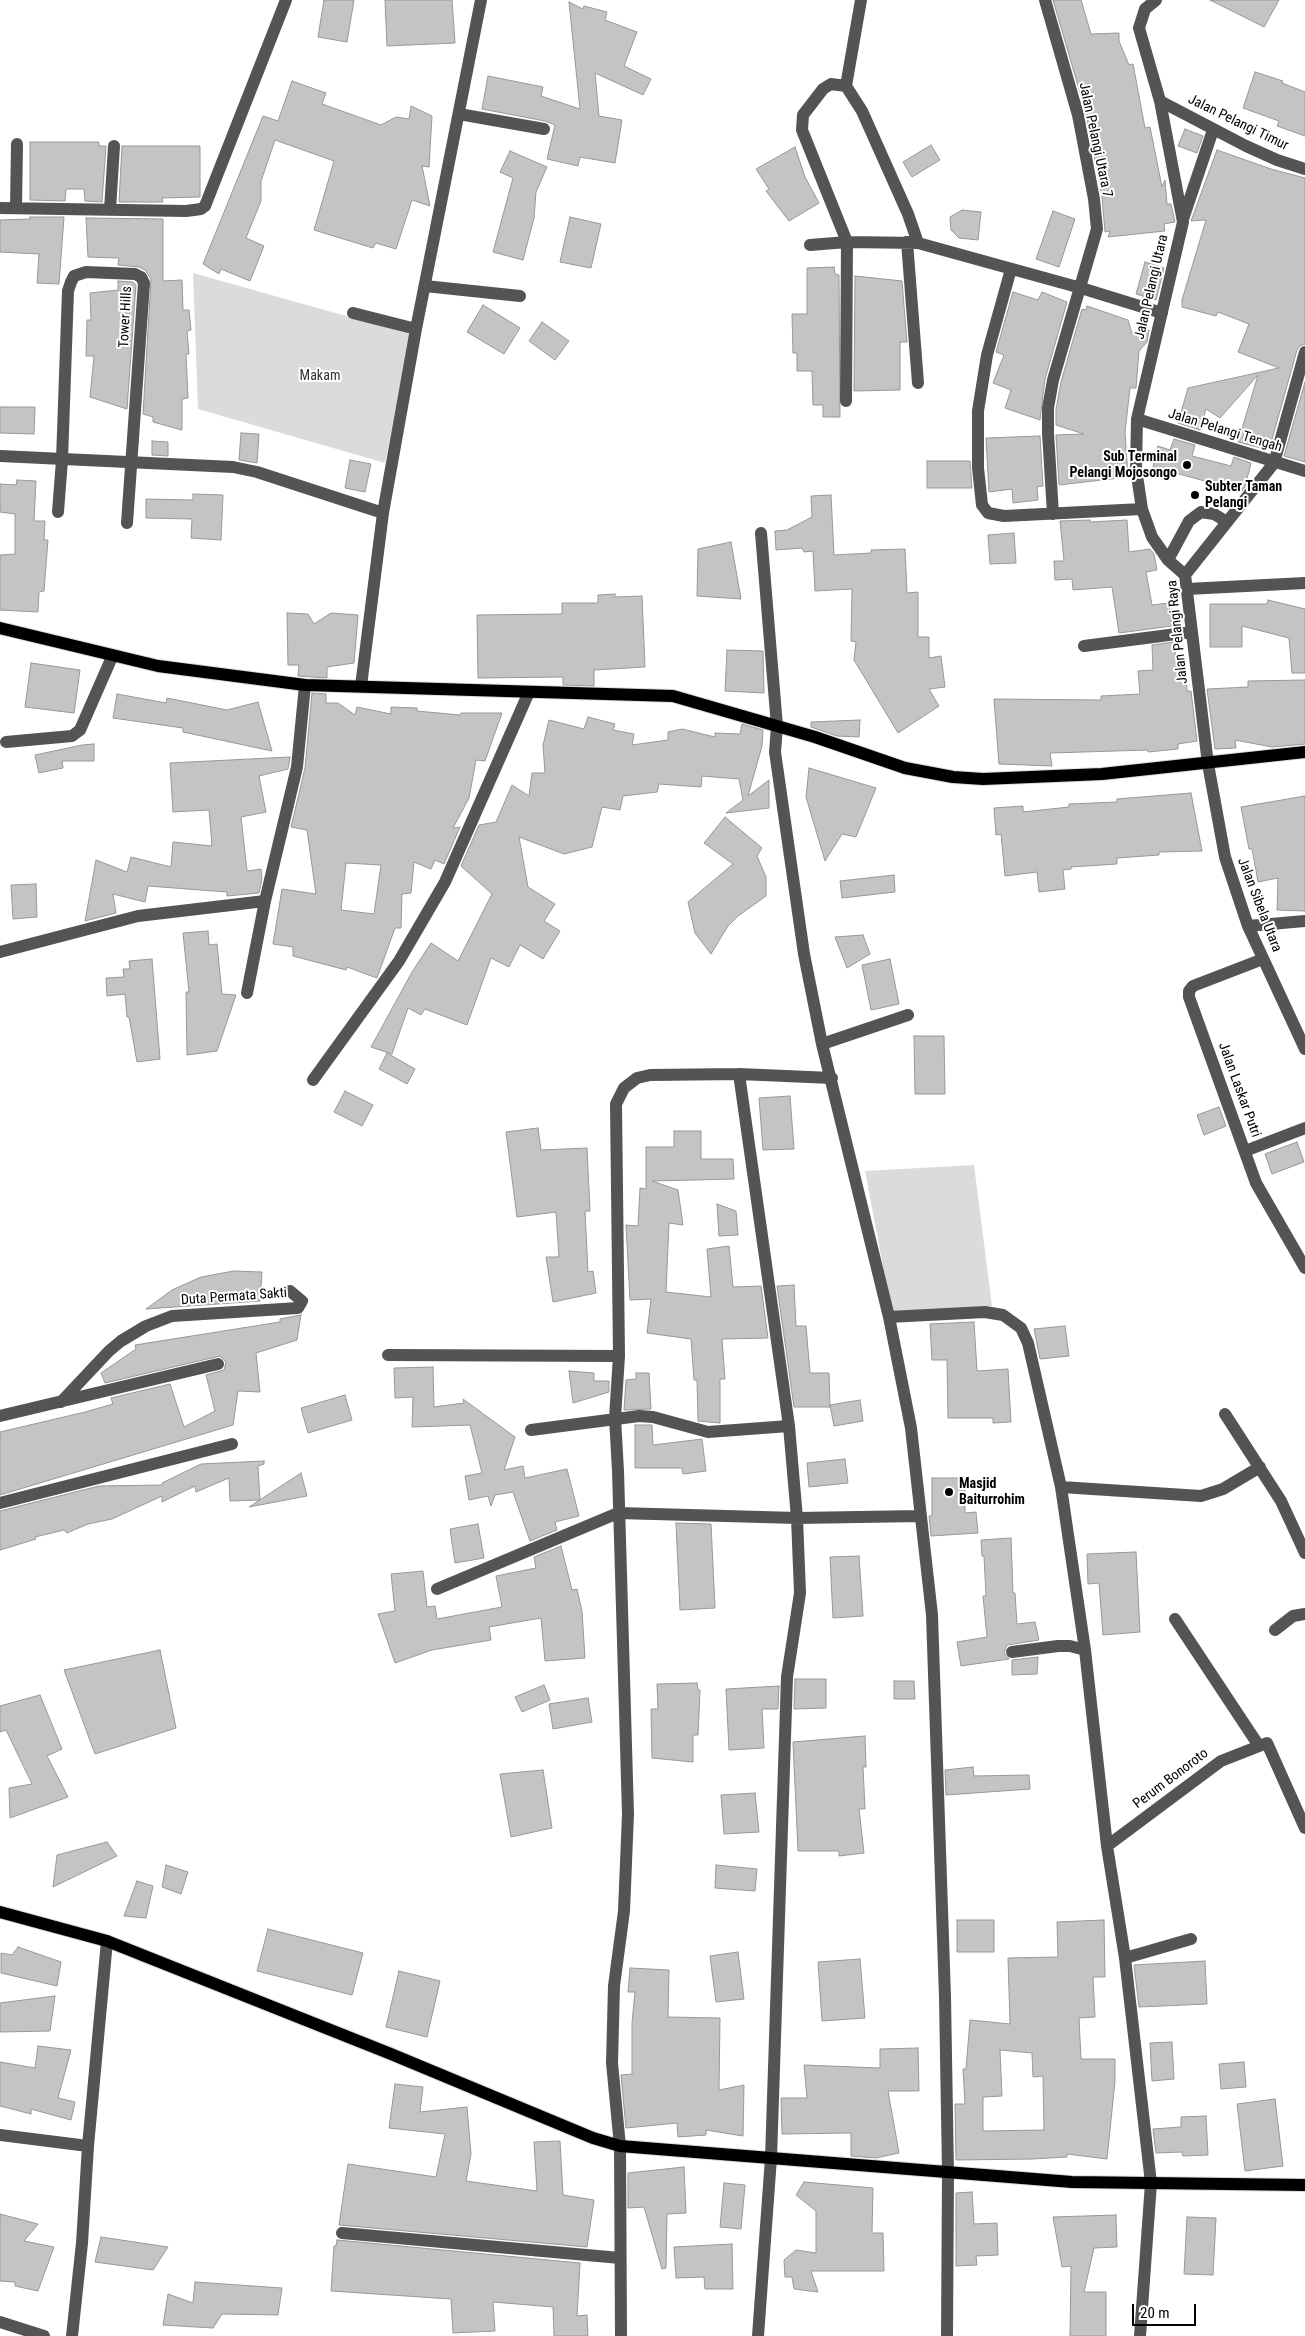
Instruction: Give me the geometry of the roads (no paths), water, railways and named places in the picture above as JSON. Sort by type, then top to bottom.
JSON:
[{"type":"main road","points":[[0,628],[112,657],[176,669],[305,684],[673,696],[830,742],[905,768],[933,774],[983,779],[1102,774],[1305,752]]},
{"type":"main road","points":[[0,1912],[106,1941],[391,2054],[593,2138],[620,2146],[1072,2182],[1305,2185]]},
{"type":"street","points":[[0,208],[194,211],[205,206],[286,0]]},
{"type":"street","points":[[361,686],[384,513],[416,329],[481,0]]},
{"type":"street","points":[[861,0],[846,86],[862,111],[908,214],[912,242],[918,383]]},
{"type":"street","name":"Jalan Pelangi Utara 7","points":[[1045,0],[1078,116],[1094,199],[1096,229],[1081,288],[1053,380],[1048,408],[1053,514]]},
{"type":"street","name":"Jalan Pelangi Utara","points":[[1156,0],[1145,9],[1139,28],[1160,101],[1183,222],[1137,419],[1136,469],[1142,509],[1152,537],[1168,560],[1185,575]]},
{"type":"street","points":[[846,86],[831,84],[823,89],[803,115],[802,130],[847,242],[846,400]]},
{"type":"street","name":"Jalan Pelangi Timur","points":[[1160,101],[1213,130],[1277,160],[1305,169]]},
{"type":"street","points":[[458,114],[544,129]]},
{"type":"street","points":[[1183,222],[1213,130]]},
{"type":"street","points":[[16,208],[17,144]]},
{"type":"street","points":[[110,210],[114,146]]},
{"type":"street","points":[[810,245],[847,242],[912,242],[1081,288],[1162,313]]},
{"type":"street","points":[[1012,269],[987,355],[978,411],[977,439],[980,500],[985,509],[993,515],[1142,509]]},
{"type":"street","name":"Tower Hills","points":[[58,512],[62,460],[68,291],[74,276],[86,272],[135,274],[141,276],[144,283],[127,523]]},
{"type":"street","points":[[425,286],[520,296]]},
{"type":"street","points":[[353,313],[416,329]]},
{"type":"street","name":"Jalan Pelangi Raya","points":[[1208,764],[1185,575],[1274,463],[1305,352]]},
{"type":"street","name":"Jalan Pelangi Tengah","points":[[1137,419],[1274,463],[1305,471]]},
{"type":"street","points":[[0,456],[207,465],[249,470],[384,513]]},
{"type":"street","points":[[1168,560],[1190,521],[1201,512],[1214,514],[1227,522]]},
{"type":"street","points":[[761,534],[777,726],[775,752],[804,954],[822,1044],[832,1078],[889,1317],[911,1428],[932,1615],[948,2172],[947,2336]]},
{"type":"street","points":[[1187,589],[1305,583]]},
{"type":"street","points":[[1084,646],[1192,632]]},
{"type":"street","points":[[6,742],[72,736],[80,730],[112,657]]},
{"type":"street","points":[[247,993],[265,901],[297,767],[305,684]]},
{"type":"street","points":[[313,1080],[399,961],[445,882],[529,692]]},
{"type":"street","name":"Jalan Sibela Utara","points":[[1208,764],[1225,857],[1248,926],[1305,1049]]},
{"type":"street","points":[[0,952],[138,916],[265,901]]},
{"type":"street","points":[[1248,926],[1305,921]]},
{"type":"street","name":"Jalan Laskar Putri","points":[[1263,959],[1193,986],[1189,991],[1189,997],[1256,1183],[1305,1268]]},
{"type":"street","points":[[822,1044],[908,1015]]},
{"type":"street","points":[[621,2336],[620,2146],[612,2063],[614,1986],[624,1912],[628,1814],[615,1418],[619,1356],[616,1104],[624,1088],[638,1078],[650,1074],[739,1074],[832,1078]]},
{"type":"street","points":[[739,1074],[790,1426],[800,1593],[787,1677],[771,2158],[758,2336]]},
{"type":"street","points":[[1245,1151],[1305,1128]]},
{"type":"street","name":"Duta Permata Sakti","points":[[61,1402],[115,1346],[146,1326],[172,1316],[298,1308],[302,1301],[290,1291]]},
{"type":"street","points":[[889,1317],[985,1312],[1004,1315],[1022,1328],[1028,1343],[1061,1487],[1085,1650],[1107,1846],[1125,1958],[1151,2184],[1140,2336]]},
{"type":"street","points":[[388,1355],[619,1356]]},
{"type":"street","points":[[0,1416],[218,1364]]},
{"type":"street","points":[[1225,1414],[1289,1516],[1305,1553]]},
{"type":"street","points":[[531,1430],[615,1418],[653,1417],[708,1432],[790,1426]]},
{"type":"street","points":[[0,1503],[232,1444]]},
{"type":"street","points":[[1061,1487],[1207,1495],[1260,1467]]},
{"type":"street","points":[[437,1589],[618,1513],[797,1518],[920,1516]]},
{"type":"street","points":[[1275,1630],[1293,1616],[1305,1614]]},
{"type":"street","points":[[1175,1619],[1259,1746],[1267,1743],[1305,1828]]},
{"type":"street","points":[[1012,1652],[1058,1646],[1070,1646],[1085,1650]]},
{"type":"street","name":"Perum Bonoroto","points":[[1107,1846],[1221,1761],[1259,1746]]},
{"type":"street","points":[[1125,1958],[1191,1939]]},
{"type":"street","points":[[72,2336],[82,2243],[88,2146],[106,1941]]},
{"type":"street","points":[[0,2135],[88,2146]]},
{"type":"street","points":[[342,2233],[620,2258]]},
{"type":"street","points":[[0,2322],[44,2336]]},
{"type":"place","name":"Sub Terminal Pelangi Mojosongo","points":[[1187,465]]},
{"type":"place","name":"Subter Taman Pelangi","points":[[1195,495]]},
{"type":"place","name":"Masjid Baiturrohim","points":[[949,1492]]},
{"type":"park label","name":"Makam","points":[[320,376]]}]
